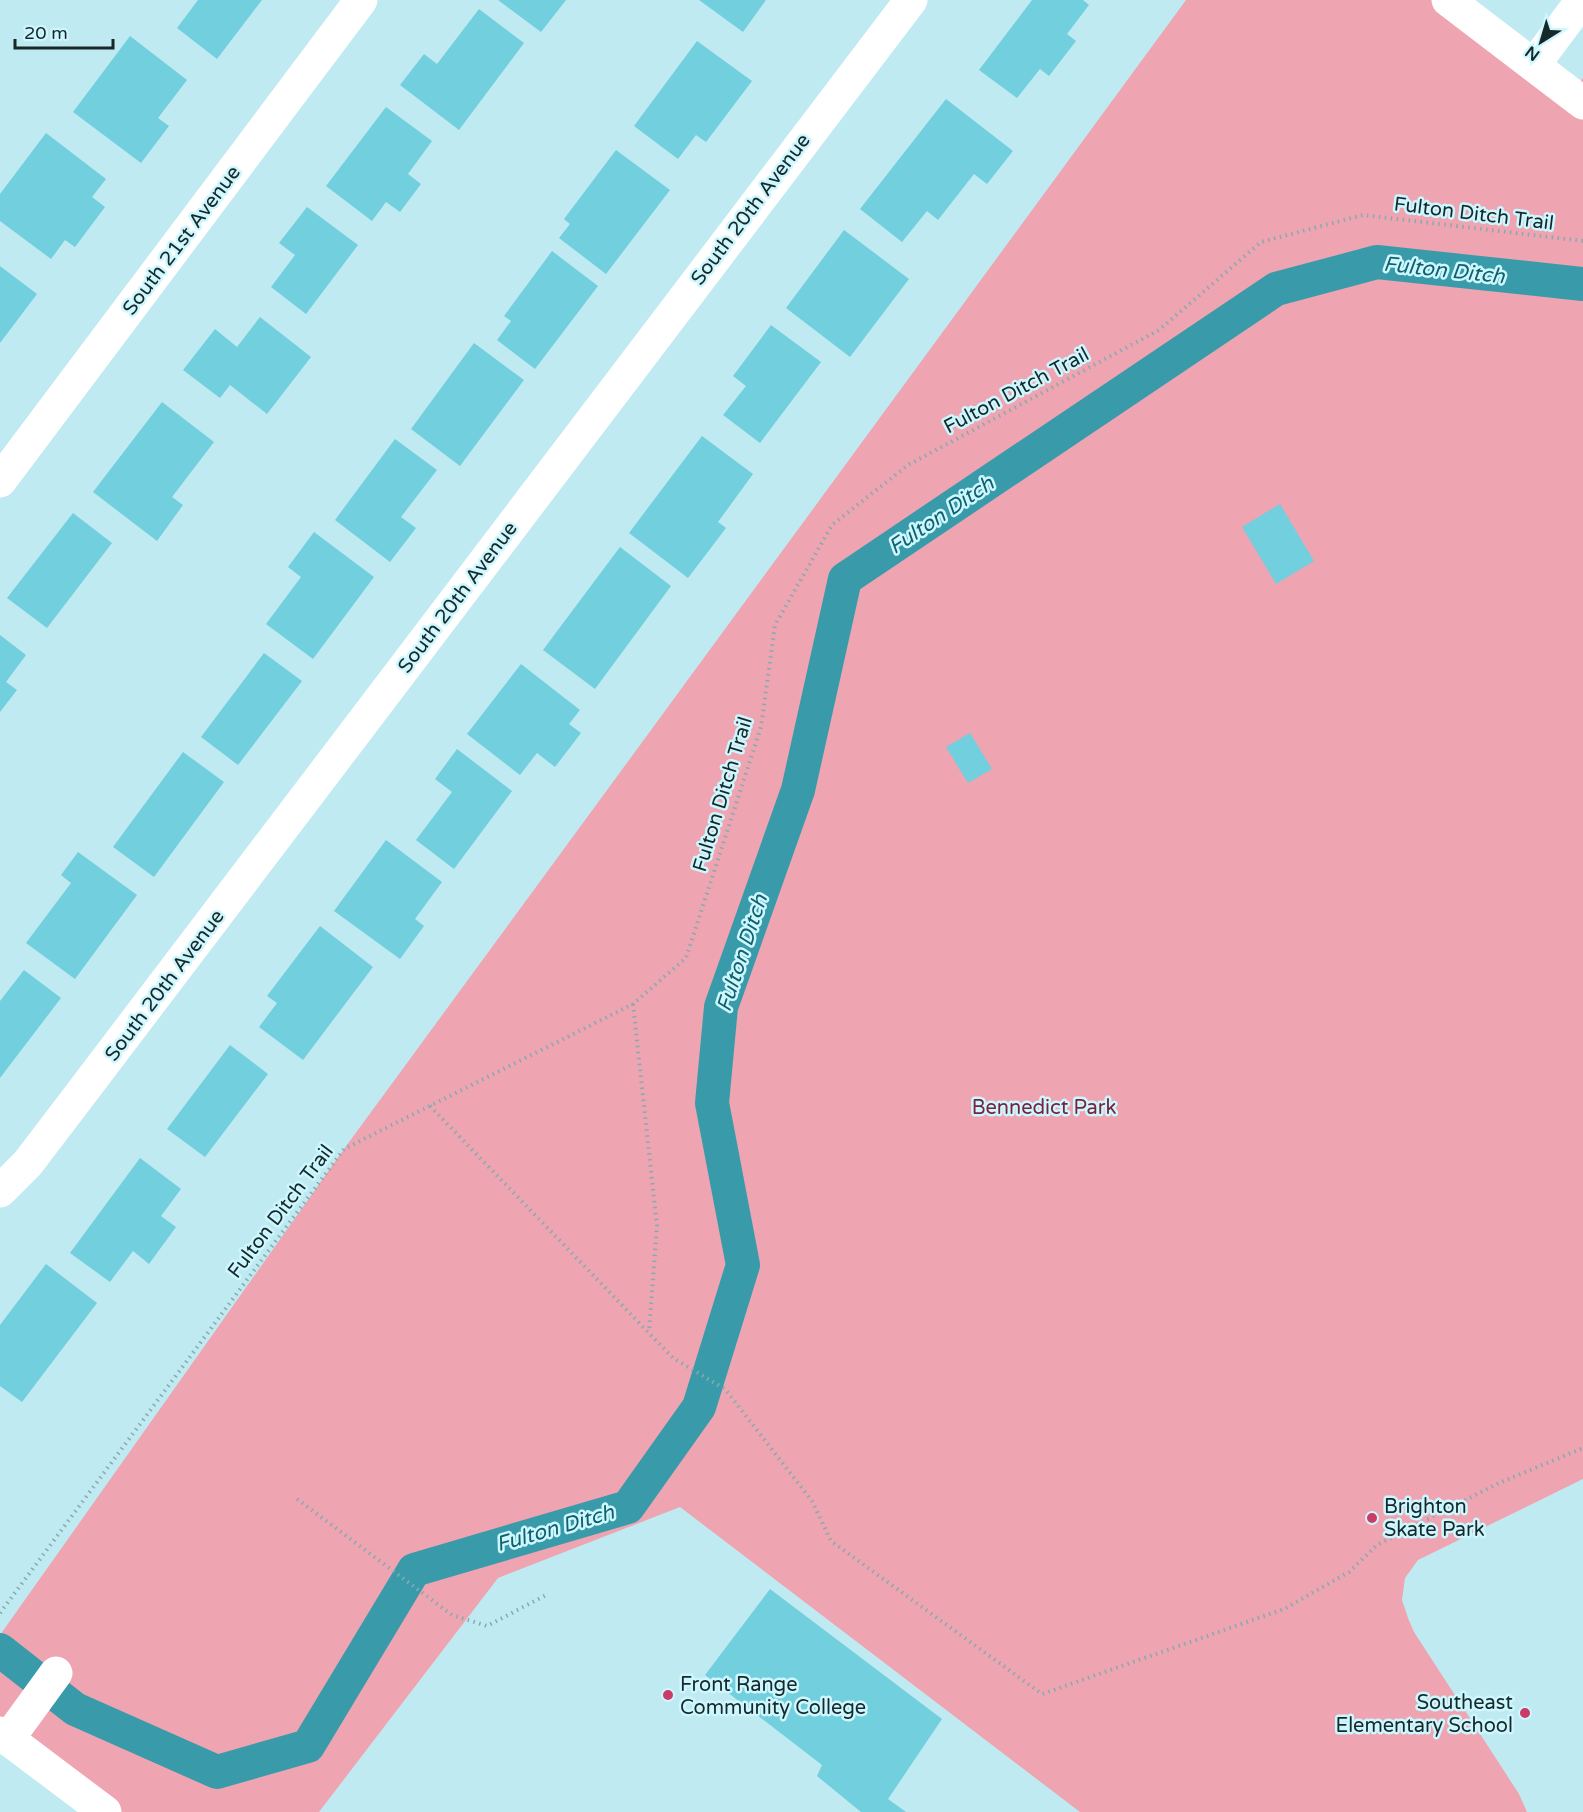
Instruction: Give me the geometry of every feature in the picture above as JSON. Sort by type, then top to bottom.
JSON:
[{"type":"street","name":"South 21st Avenue","points":[[0,481],[361,0]]},
{"type":"street","name":"South 20th Avenue","points":[[0,1191],[28,1163],[910,0]]},
{"type":"street","points":[[1448,0],[1534,65],[1579,91]]},
{"type":"street","points":[[1534,65],[1582,0]]},
{"type":"street","points":[[56,1673],[29,1711],[4,1736],[105,1812]]},
{"type":"path","name":"Fulton Ditch Trail","points":[[0,1612],[344,1149],[633,1004],[686,958],[761,727],[775,624],[832,525],[908,465],[1159,330],[1262,242],[1363,215],[1583,241]]},
{"type":"path","points":[[633,1004],[657,1226],[649,1333]]},
{"type":"path","points":[[430,1106],[673,1358],[725,1389],[812,1501],[831,1540],[1042,1694],[1284,1609],[1349,1572],[1377,1545],[1499,1483],[1583,1448]]},
{"type":"path","points":[[297,1499],[452,1615],[487,1626],[546,1595]]},
{"type":"green space","name":"Bennedict Park","points":[[1186,0],[1447,0],[1571,94],[1583,78],[1583,1479],[1418,1560],[1405,1578],[1402,1600],[1414,1632],[1519,1794],[1527,1812],[1080,1812],[680,1507],[498,1578],[319,1812],[104,1812],[0,1733],[0,1635],[344,1149]]},
{"type":"building","points":[[198,0],[262,0],[217,59],[177,28]]},
{"type":"building","points":[[498,0],[566,0],[541,32]]},
{"type":"building","points":[[699,0],[766,0],[743,32]]},
{"type":"building","points":[[1032,0],[1083,0],[1089,5],[1067,34],[1076,41],[1049,76],[1040,69],[1017,98],[979,70]]},
{"type":"building","points":[[479,9],[524,43],[459,130],[400,85],[424,54],[437,64]]},
{"type":"building","points":[[130,36],[187,80],[158,118],[169,126],[141,163],[73,112]]},
{"type":"building","points":[[697,41],[752,81],[706,142],[696,135],[678,159],[634,126]]},
{"type":"building","points":[[946,99],[1013,151],[987,184],[974,174],[938,220],[927,211],[902,242],[860,209]]},
{"type":"building","points":[[386,107],[432,141],[408,174],[421,184],[400,212],[386,202],[372,221],[326,186]]},
{"type":"building","points":[[46,133],[106,179],[92,197],[105,207],[75,247],[65,240],[51,259],[0,221],[0,194]]},
{"type":"building","points":[[616,150],[670,190],[606,274],[559,238],[570,224],[564,219]]},
{"type":"building","points":[[307,207],[358,245],[306,314],[271,287],[295,255],[279,243]]},
{"type":"building","points":[[844,230],[909,279],[850,357],[786,308]]},
{"type":"building","points":[[552,251],[598,286],[535,369],[497,340],[511,321],[504,316]]},
{"type":"building","points":[[0,266],[37,294],[0,343]]},
{"type":"building","points":[[260,317],[311,357],[267,414],[230,385],[220,398],[183,370],[215,329],[237,347]]},
{"type":"building","points":[[771,325],[821,362],[760,443],[723,415],[746,386],[733,376]]},
{"type":"building","points":[[474,343],[524,380],[460,466],[411,429]]},
{"type":"building","points":[[162,402],[214,442],[172,497],[183,505],[157,541],[93,492]]},
{"type":"building","points":[[702,436],[753,474],[718,522],[726,528],[688,578],[629,533]]},
{"type":"building","points":[[395,439],[437,470],[401,517],[416,528],[390,562],[335,520]]},
{"type":"building","points":[[1280,504],[1314,561],[1276,584],[1242,527]]},
{"type":"building","points":[[73,513],[112,543],[47,628],[7,598]]},
{"type":"building","points":[[314,532],[374,577],[313,659],[266,624],[301,577],[288,567]]},
{"type":"building","points":[[620,547],[671,586],[595,689],[543,650]]},
{"type":"building","points":[[0,635],[26,655],[6,682],[17,690],[0,712]]},
{"type":"building","points":[[264,653],[302,681],[238,765],[201,737]]},
{"type":"building","points":[[521,664],[580,710],[569,724],[581,733],[555,767],[537,753],[520,775],[467,734]]},
{"type":"building","points":[[970,733],[992,769],[968,783],[946,747]]},
{"type":"building","points":[[457,749],[512,791],[454,869],[416,840],[452,792],[435,779]]},
{"type":"building","points":[[183,752],[224,782],[154,877],[113,847]]},
{"type":"building","points":[[386,840],[442,882],[415,919],[424,926],[400,959],[334,911]]},
{"type":"building","points":[[78,852],[137,895],[75,979],[26,943],[71,883],[61,875]]},
{"type":"building","points":[[320,926],[373,967],[303,1060],[259,1027],[277,1003],[267,996]]},
{"type":"building","points":[[24,970],[61,998],[0,1078],[0,1001]]},
{"type":"building","points":[[230,1045],[268,1074],[205,1157],[167,1129]]},
{"type":"building","points":[[140,1158],[181,1189],[161,1216],[176,1227],[149,1264],[133,1251],[110,1282],[70,1253]]},
{"type":"building","points":[[46,1264],[97,1303],[22,1402],[0,1386],[0,1325]]},
{"type":"building","points":[[770,1589],[942,1719],[888,1799],[906,1812],[861,1812],[817,1776],[822,1765],[705,1675]]},
{"type":"waterway","name":"Fulton Ditch","points":[[0,1650],[75,1709],[217,1772],[308,1746],[414,1570],[628,1507],[699,1407],[743,1265],[712,1103],[721,1007],[798,790],[845,579],[1276,289],[1377,262],[1583,284]]},
{"type":"place","name":"Brighton Skate Park","points":[[1372,1518]]},
{"type":"place","name":"Front Range Community College","points":[[668,1695]]},
{"type":"place","name":"Southeast Elementary School","points":[[1525,1713]]}]
